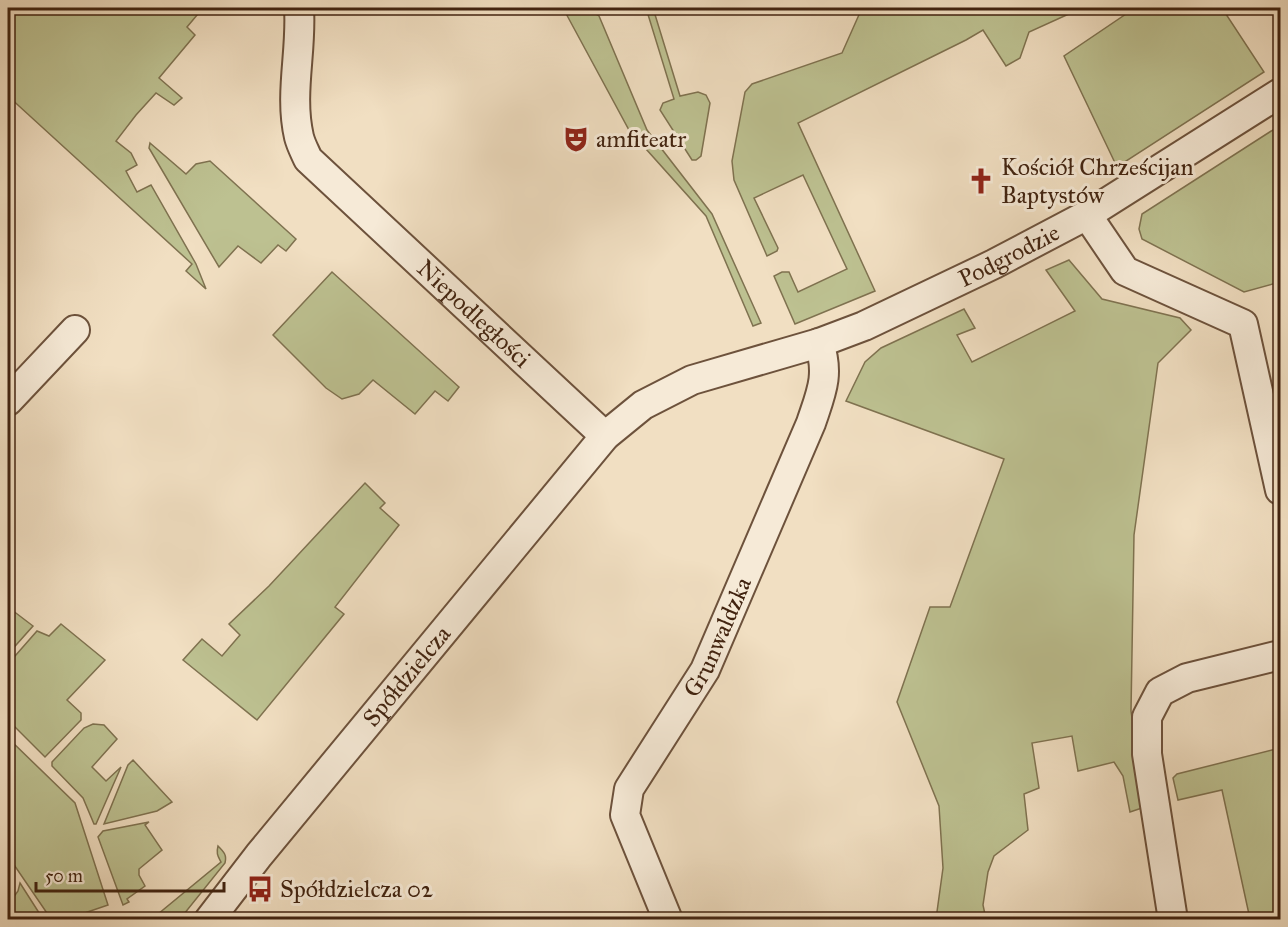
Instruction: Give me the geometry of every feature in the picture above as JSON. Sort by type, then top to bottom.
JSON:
[{"type":"street","name":"Niepodległości","points":[[299,8],[294,95],[295,117],[300,140],[308,159],[605,436]]},
{"type":"street","name":"Podgrodzie","points":[[605,436],[643,405],[692,380],[819,344],[864,326],[984,269],[1087,215],[1281,93]]},
{"type":"street","points":[[1087,215],[1125,271],[1243,324],[1281,490]]},
{"type":"street","points":[[8,400],[75,330]]},
{"type":"street","name":"Grunwaldzka","points":[[668,920],[625,815],[629,789],[705,670],[811,423],[825,375],[824,357],[819,344]]},
{"type":"street","name":"Spółdzielcza","points":[[208,920],[605,436]]},
{"type":"street","points":[[1173,920],[1147,754],[1147,717],[1160,692],[1187,678],[1281,654]]},
{"type":"green space","points":[[8,8],[203,8],[187,27],[195,35],[159,78],[182,98],[174,105],[156,93],[116,141],[131,153],[137,165],[126,171],[137,192],[151,185],[196,264],[206,289],[186,271],[192,264],[8,96]]},
{"type":"green space","points":[[563,8],[582,9],[599,16],[647,130],[712,214],[761,323],[753,326],[706,216],[629,130]]},
{"type":"green space","points":[[646,8],[653,8],[680,96],[698,92],[706,95],[710,103],[701,156],[696,160],[692,160],[660,110],[663,103],[674,99]]},
{"type":"green space","points":[[862,8],[1082,8],[1029,32],[1020,58],[1006,66],[983,30],[798,123],[875,291],[795,324],[774,276],[782,272],[789,272],[798,292],[847,269],[803,175],[754,198],[778,248],[777,251],[767,256],[734,180],[732,161],[745,92],[752,84],[842,53]]},
{"type":"green space","points":[[1135,8],[1222,8],[1264,72],[1117,167],[1064,56]]},
{"type":"green space","points":[[1279,126],[1280,282],[1244,292],[1142,239],[1139,229],[1142,214]]},
{"type":"green space","points":[[150,143],[186,174],[196,164],[210,161],[296,239],[286,251],[278,245],[261,263],[238,246],[219,267],[149,148]]},
{"type":"green space","points":[[1069,260],[1102,299],[1180,318],[1191,330],[1158,363],[1134,535],[1131,711],[1145,807],[1130,812],[1123,776],[1114,762],[1078,771],[1072,736],[1032,743],[1039,788],[1024,794],[1028,830],[994,856],[988,872],[983,905],[986,919],[936,919],[943,868],[939,806],[897,702],[930,607],[950,607],[1004,459],[846,401],[865,362],[881,348],[964,309],[975,328],[957,335],[972,362],[1075,311],[1046,270]]},
{"type":"green space","points":[[332,272],[459,387],[448,401],[435,391],[415,414],[373,380],[359,394],[342,399],[326,388],[273,335]]},
{"type":"green space","points":[[365,483],[385,503],[380,508],[399,525],[335,607],[344,614],[257,720],[183,660],[202,639],[222,656],[240,635],[229,624],[269,586]]},
{"type":"green space","points":[[8,607],[33,626],[8,654]]},
{"type":"green space","points":[[61,624],[105,660],[67,700],[81,713],[81,720],[45,757],[8,720],[8,664],[37,631],[49,636]]},
{"type":"green space","points":[[93,724],[104,725],[117,739],[92,767],[106,781],[121,767],[96,824],[83,798],[52,766],[52,762],[84,728]]},
{"type":"green space","points":[[8,738],[75,803],[108,905],[67,919],[51,919],[8,856]]},
{"type":"green space","points":[[1280,748],[1280,919],[1250,919],[1222,790],[1178,800],[1173,778],[1177,774]]},
{"type":"green space","points":[[133,760],[172,802],[157,811],[104,824],[128,765]]},
{"type":"green space","points":[[149,822],[145,825],[162,850],[139,869],[139,875],[145,886],[127,899],[129,902],[123,905],[98,837],[103,831]]},
{"type":"green space","points":[[218,846],[225,854],[225,863],[180,919],[152,919],[221,862],[217,853]]},
{"type":"green space","points":[[20,883],[43,919],[8,919],[8,905],[18,891]]},
{"type":"place","name":"amfiteatr","points":[[576,139]]},
{"type":"place","name":"Kościół Chrześcijan Baptystów","points":[[981,181]]},
{"type":"place","name":"Spółdzielcza 02","points":[[260,889]]}]
